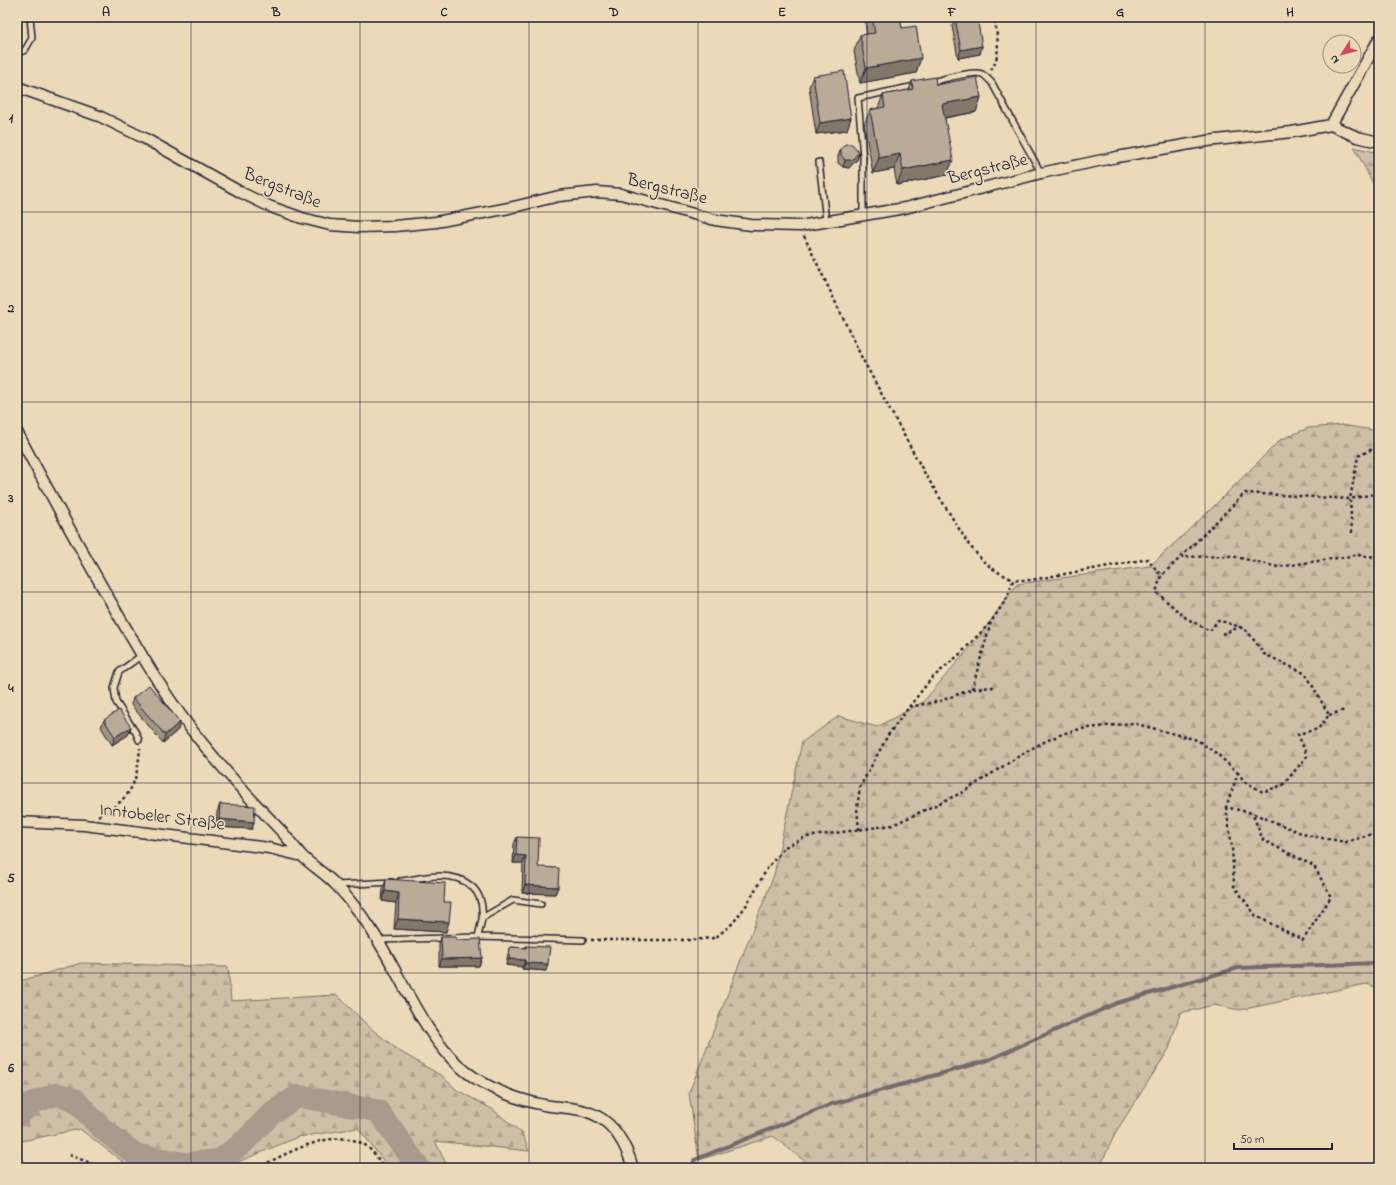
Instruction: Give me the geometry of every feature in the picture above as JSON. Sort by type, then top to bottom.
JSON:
[{"type":"street","points":[[1379,39],[1331,125],[1357,137],[1379,142]]},
{"type":"street","name":"Bergstraße","points":[[17,87],[99,116],[144,138],[242,193],[271,207],[302,218],[330,225],[359,227],[395,226],[436,222],[509,208],[559,196],[597,192],[621,194],[715,220],[751,225],[800,226],[905,208],[1041,173],[1117,157],[1207,141],[1292,132],[1331,125]]},
{"type":"street","points":[[17,432],[61,514],[142,655],[181,716],[236,783],[293,844],[302,856],[337,885],[359,912],[378,940],[430,1030],[445,1051],[456,1064],[471,1076],[502,1094],[545,1105],[579,1109],[598,1116],[611,1127],[620,1139],[628,1154],[632,1168]]},
{"type":"street","name":"Inntobeler Straße","points":[[17,822],[84,824],[269,848],[302,856]]},
{"type":"lane","points":[[17,54],[24,50],[32,38],[30,17]]},
{"type":"lane","points":[[925,84],[969,74],[982,74],[986,77],[992,82],[1041,173]]},
{"type":"lane","points":[[863,216],[863,157],[858,98],[917,85]]},
{"type":"lane","points":[[819,162],[826,221]]},
{"type":"lane","points":[[139,740],[116,702],[114,688],[119,672],[142,655]]},
{"type":"lane","points":[[337,885],[375,884],[437,876],[458,878],[476,890],[481,902],[482,918],[478,937]]},
{"type":"lane","points":[[482,918],[513,900],[541,904]]},
{"type":"lane","points":[[378,940],[478,937],[583,940]]},
{"type":"path","points":[[986,77],[995,65],[998,48],[994,17]]},
{"type":"path","points":[[800,226],[862,358],[924,472],[969,545],[984,562],[996,571],[1013,580],[1031,580],[1148,559],[1161,576]]},
{"type":"path","points":[[1352,533],[1350,499],[1358,456],[1379,446]]},
{"type":"path","points":[[1329,715],[1306,674],[1264,654],[1248,632],[1240,627],[1218,620],[1210,630],[1186,618],[1156,592],[1161,576],[1245,493],[1350,499],[1379,493]]},
{"type":"path","points":[[1181,557],[1232,556],[1278,567],[1357,555],[1379,557]]},
{"type":"path","points":[[859,830],[857,808],[860,787],[888,735],[931,679],[960,654],[991,622],[1006,598],[1013,580]]},
{"type":"path","points":[[972,689],[991,622]]},
{"type":"path","points":[[1222,634],[1240,627]]},
{"type":"path","points":[[909,707],[940,701],[972,689],[994,688]]},
{"type":"path","points":[[583,940],[690,940],[715,938],[733,923],[748,903],[768,867],[785,847],[806,837],[893,825],[963,792],[1026,751],[1062,734],[1080,729],[1133,723],[1197,740],[1216,753],[1238,773],[1245,782],[1263,792],[1283,785],[1307,756],[1298,734],[1318,729],[1329,715],[1345,710]]},
{"type":"path","points":[[84,824],[116,806],[130,791],[139,759],[139,740]]},
{"type":"path","points":[[1238,773],[1226,807],[1232,847],[1234,886],[1256,916],[1303,940],[1331,897],[1314,866],[1263,840],[1252,813]]},
{"type":"path","points":[[1226,807],[1252,813],[1306,835],[1346,842],[1379,832]]},
{"type":"path","points":[[258,1168],[299,1148],[331,1139],[342,1139],[353,1140],[366,1145],[384,1168]]},
{"type":"path","points":[[69,1155],[104,1168]]},
{"type":"green space","points":[[1354,147],[1379,153],[1379,195]]},
{"type":"green space","points":[[1341,425],[1379,431],[1379,988],[1366,984],[1240,1010],[1214,1005],[1180,1013],[1169,1049],[1117,1130],[1099,1168],[813,1168],[773,1136],[699,1160],[689,1093],[774,875],[802,742],[839,716],[877,727],[923,702],[978,638],[1017,584],[1150,566],[1209,511],[1280,440],[1308,428]]},
{"type":"green space","points":[[81,963],[228,967],[231,1001],[337,995],[368,1026],[399,1051],[442,1076],[457,1090],[492,1109],[522,1133],[529,1151],[435,1141],[448,1168],[389,1168],[358,1128],[298,1137],[238,1162],[204,1168],[131,1168],[80,1129],[17,1142],[17,982]]},
{"type":"green space","points":[[17,1144],[25,1168],[17,1168]]},
{"type":"building","points":[[872,17],[900,17],[902,28],[916,26],[921,58],[866,68],[860,35],[875,33]]},
{"type":"building","points":[[977,17],[982,46],[961,50],[955,18]]},
{"type":"building","points":[[844,71],[851,118],[820,123],[813,76]]},
{"type":"building","points":[[935,77],[936,85],[977,77],[981,97],[942,104],[953,160],[903,170],[900,154],[879,158],[870,110],[885,107],[883,95],[913,89],[912,81]]},
{"type":"building","points":[[845,144],[852,144],[859,152],[852,160],[845,160],[841,155],[841,149]]},
{"type":"building","points":[[149,685],[180,722],[165,735],[133,698]]},
{"type":"building","points":[[119,710],[131,727],[115,737],[104,720]]},
{"type":"building","points":[[220,804],[255,806],[254,822],[219,819]]},
{"type":"building","points":[[517,837],[539,838],[538,867],[559,868],[558,887],[525,885],[526,856],[516,855]]},
{"type":"building","points":[[386,879],[445,883],[444,902],[451,902],[449,922],[398,919],[399,893],[385,891]]},
{"type":"building","points":[[441,937],[456,937],[456,940],[480,939],[482,958],[442,959]]},
{"type":"building","points":[[526,946],[550,947],[548,964],[525,963],[525,960],[509,959],[510,947],[526,948]]},
{"type":"waterway","points":[[694,1168],[694,1160],[832,1104],[986,1061],[1117,1003],[1238,968],[1379,963]]},
{"type":"waterway","points":[[17,1116],[32,1103],[57,1094],[75,1100],[99,1126],[136,1155],[188,1164],[220,1160],[243,1143],[272,1113],[298,1096],[378,1111],[419,1168]]}]
